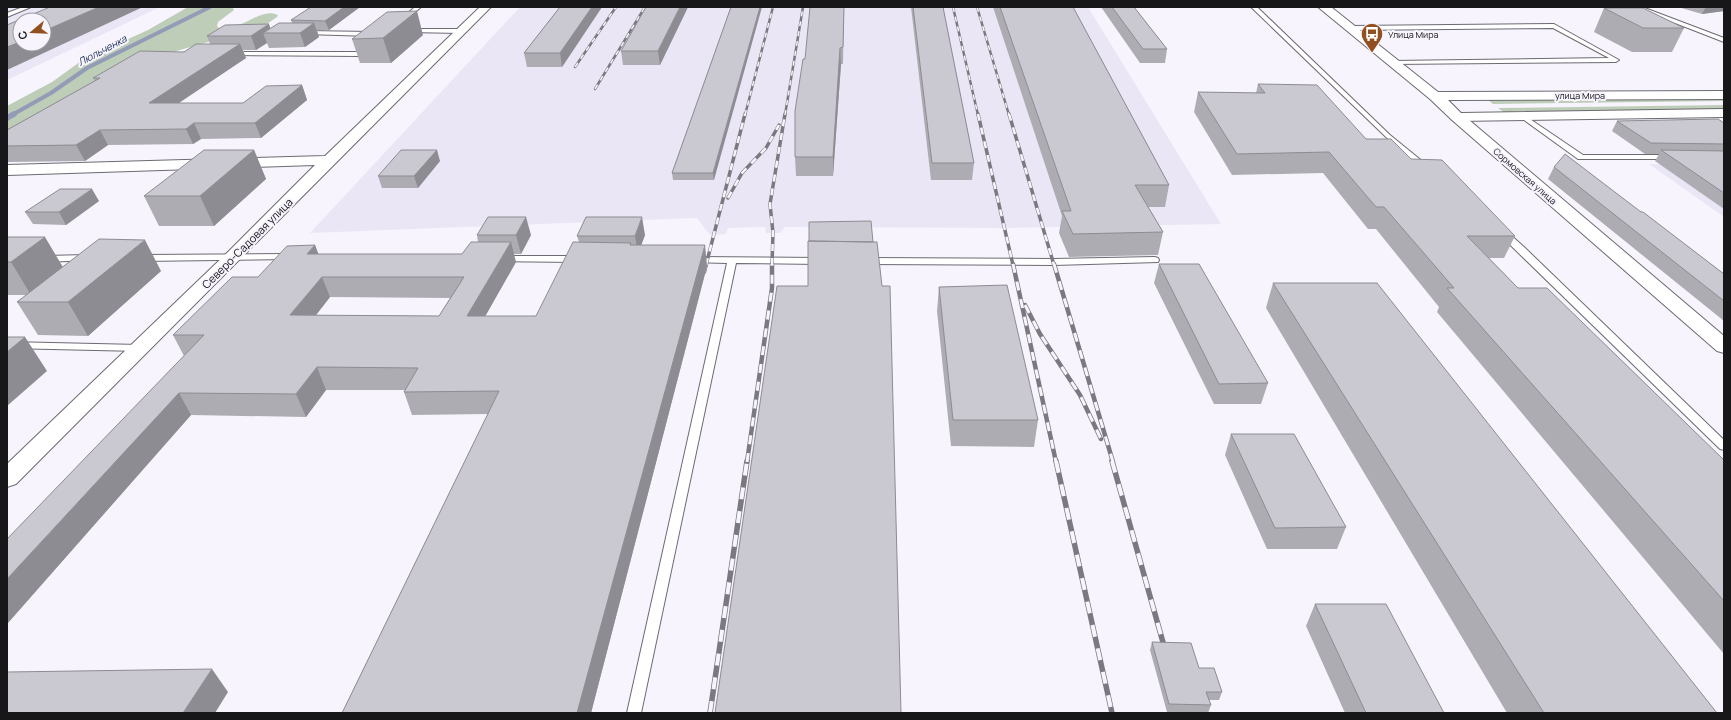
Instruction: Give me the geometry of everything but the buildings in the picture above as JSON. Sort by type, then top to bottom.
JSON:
[{"type":"street","name":"Северо-Садовая улица","points":[[10,471],[140,348],[329,160],[486,7]]},
{"type":"street","name":"Сормовская улица","points":[[1324,7],[1435,96],[1456,117],[1724,347]]},
{"type":"street","name":"улица Мира","points":[[1435,96],[1724,95]]},
{"type":"street","name":"улица Мира","points":[[1456,117],[1724,113]]},
{"type":"street","points":[[7,170],[329,160]]},
{"type":"lane","points":[[7,15],[28,7]]},
{"type":"lane","points":[[395,26],[418,7]]},
{"type":"lane","points":[[1254,7],[1388,136],[1430,172]]},
{"type":"lane","points":[[1637,7],[1724,40]]},
{"type":"lane","points":[[1350,28],[1554,26],[1616,60],[1393,62]]},
{"type":"lane","points":[[404,31],[461,31]]},
{"type":"lane","points":[[302,33],[378,34]]},
{"type":"lane","points":[[229,54],[363,52],[350,63]]},
{"type":"lane","points":[[1691,113],[1705,121]]},
{"type":"lane","points":[[1522,116],[1581,157],[1676,157]]},
{"type":"lane","points":[[1497,228],[1521,249],[1724,446]]},
{"type":"lane","points":[[131,258],[234,256],[300,257]]},
{"type":"lane","points":[[37,259],[100,258]]},
{"type":"lane","points":[[491,258],[587,259]]},
{"type":"lane","points":[[683,260],[829,261]]},
{"type":"lane","points":[[861,261],[1054,262],[1155,260]]},
{"type":"lane","points":[[634,713],[732,261]]},
{"type":"lane","points":[[7,345],[140,348]]},
{"type":"shaded area","points":[[7,7],[160,7],[7,80]]},
{"type":"shaded area","points":[[520,7],[1088,7],[1221,224],[1004,228],[785,227],[780,233],[766,233],[765,227],[728,228],[726,234],[710,235],[697,218],[310,233]]},
{"type":"shaded area","points":[[1649,164],[1724,165],[1724,217]]},
{"type":"green space","points":[[188,7],[232,7],[234,10],[218,22],[217,26],[219,28],[241,24],[268,13],[278,15],[264,26],[173,52],[7,136],[7,106],[52,82],[84,59],[148,30]]},
{"type":"green space","points":[[1724,97],[1724,101],[1493,104],[1487,99]]},
{"type":"green space","points":[[1724,105],[1724,110],[1505,113],[1498,108]]},
{"type":"waterway","name":"Люльченка","points":[[12,115],[51,93],[87,68],[210,7]]},
{"type":"waterway","name":"Люльченка","points":[[7,118],[14,114]]},
{"type":"railway","points":[[575,67],[616,7]]},
{"type":"railway","points":[[595,89],[645,7]]},
{"type":"railway","points":[[745,115],[773,7]]},
{"type":"railway","points":[[785,115],[803,7]]},
{"type":"railway","points":[[953,7],[978,115]]},
{"type":"railway","points":[[977,7],[1009,115]]},
{"type":"railway","points":[[706,265],[745,114]]},
{"type":"railway","points":[[772,265],[773,233],[770,204],[785,114]]},
{"type":"railway","points":[[978,114],[1013,265]]},
{"type":"railway","points":[[1009,114],[1054,265]]},
{"type":"railway","points":[[728,198],[742,173],[766,148],[779,125]]},
{"type":"railway","points":[[704,272],[706,264]]},
{"type":"railway","points":[[1013,264],[1056,462]]},
{"type":"railway","points":[[1054,264],[1113,462]]},
{"type":"railway","points":[[747,462],[772,288],[772,265]]},
{"type":"railway","points":[[1025,305],[1040,334],[1080,395],[1101,439]]},
{"type":"railway","points":[[710,713],[747,461]]},
{"type":"railway","points":[[1056,461],[1112,713]]},
{"type":"railway","points":[[1112,461],[1166,653]]},
{"type":"place","name":"Улица Мира","points":[[1372,54]]}]
